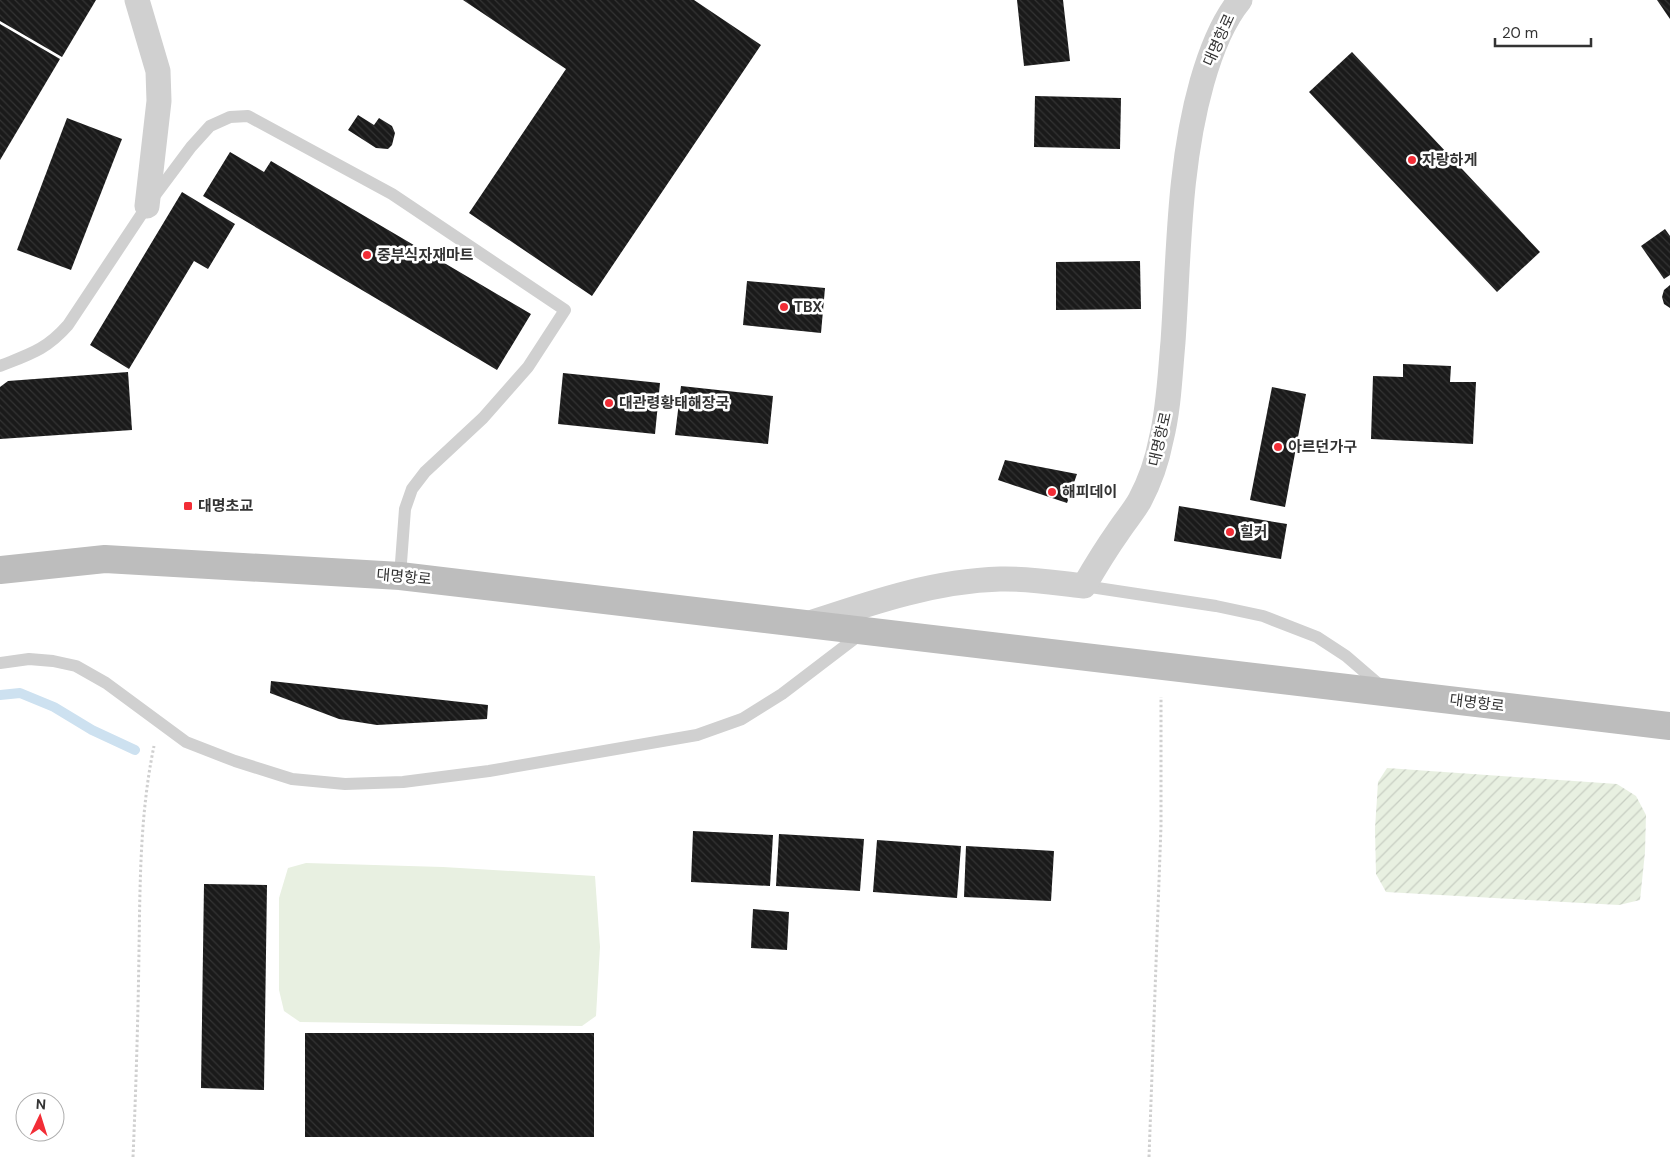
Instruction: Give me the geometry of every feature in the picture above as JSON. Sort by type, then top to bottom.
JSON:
[{"type":"main road","name":"대명항로","points":[[0,570],[105,558],[400,576],[1670,726]]},
{"type":"street","points":[[138,0],[158,71],[159,101],[147,206]]},
{"type":"street","name":"대명항로","points":[[807,624],[879,600],[932,586],[1002,579],[1084,586],[1139,501],[1151,476],[1162,439],[1171,371],[1182,195],[1194,110],[1211,56],[1234,8],[1240,0]]},
{"type":"lane","points":[[0,366],[43,348],[55,339],[82,306],[147,206],[191,147],[210,126],[230,117],[248,116],[392,194],[565,310],[528,367],[483,418],[425,472],[412,489],[405,509],[400,576]]},
{"type":"lane","points":[[1084,586],[1139,593],[1263,616],[1317,637],[1346,656],[1390,693]]},
{"type":"lane","points":[[0,663],[29,659],[53,661],[76,666],[106,683],[186,742],[235,761],[292,778],[345,784],[403,782],[489,771],[697,735],[742,719],[782,694],[865,630]]},
{"type":"path","points":[[1149,1157],[1161,826],[1161,666]]},
{"type":"path","points":[[133,1157],[138,1032],[141,862],[148,776],[159,723]]},
{"type":"green space","points":[[1387,768],[1617,784],[1636,796],[1646,815],[1645,852],[1640,900],[1619,905],[1386,892],[1376,874],[1375,829],[1378,782]]},
{"type":"green space","points":[[306,863],[443,867],[595,876],[600,947],[596,1016],[582,1026],[300,1022],[284,1011],[279,990],[279,898],[288,868]]},
{"type":"building","points":[[0,0],[96,0],[62,57],[0,21]]},
{"type":"building","points":[[463,0],[694,0],[761,45],[592,296],[469,213],[566,69]]},
{"type":"building","points":[[1017,0],[1063,0],[1070,61],[1024,66]]},
{"type":"building","points":[[1657,0],[1670,0],[1670,19]]},
{"type":"building","points":[[0,24],[60,59],[0,160]]},
{"type":"building","points":[[1352,52],[1540,252],[1497,292],[1309,92]]},
{"type":"building","points":[[1035,96],[1121,98],[1120,149],[1034,147]]},
{"type":"building","points":[[358,115],[374,125],[379,118],[392,126],[395,133],[392,145],[388,149],[376,148],[348,130]]},
{"type":"building","points":[[67,118],[122,139],[71,270],[17,250]]},
{"type":"building","name":"중부식자재마트","points":[[230,152],[264,172],[271,161],[531,314],[497,370],[203,196]]},
{"type":"building","points":[[182,192],[235,224],[208,269],[194,261],[129,369],[90,345]]},
{"type":"building","points":[[1665,229],[1670,236],[1670,275],[1664,279],[1641,246]]},
{"type":"building","points":[[1140,261],[1141,309],[1056,310],[1056,262]]},
{"type":"building","name":"TBX","points":[[747,281],[825,288],[821,333],[743,325]]},
{"type":"building","points":[[1670,285],[1670,308],[1664,304],[1662,297],[1664,290]]},
{"type":"building","points":[[1403,364],[1451,366],[1450,382],[1476,382],[1473,444],[1371,439],[1373,376],[1403,377]]},
{"type":"building","points":[[128,372],[132,430],[0,439],[0,387],[8,381]]},
{"type":"building","name":"대관령황태해장국","points":[[563,373],[660,383],[655,434],[558,424]]},
{"type":"building","points":[[681,386],[773,396],[768,444],[675,435]]},
{"type":"building","name":"아르던가구","points":[[1272,387],[1306,394],[1285,507],[1250,500]]},
{"type":"building","name":"해피데이","points":[[1005,460],[1077,474],[1067,503],[998,480]]},
{"type":"building","name":"힐커","points":[[1179,506],[1287,524],[1281,559],[1174,541]]},
{"type":"building","points":[[271,681],[488,705],[487,719],[377,725],[339,719],[270,693]]},
{"type":"building","points":[[693,831],[773,835],[770,886],[691,882]]},
{"type":"building","points":[[779,834],[864,839],[860,891],[776,886]]},
{"type":"building","points":[[877,840],[961,846],[957,898],[873,892]]},
{"type":"building","points":[[966,846],[1054,851],[1051,901],[964,897]]},
{"type":"building","points":[[204,884],[267,885],[264,1090],[201,1088]]},
{"type":"building","points":[[753,909],[789,912],[787,950],[751,948]]},
{"type":"building","points":[[305,1033],[594,1033],[594,1137],[305,1137]]},
{"type":"waterway","points":[[0,695],[20,693],[54,707],[92,730],[135,750]]},
{"type":"place","name":"자랑하게","points":[[1412,160]]},
{"type":"place","name":"중부식자재마트","points":[[367,255]]},
{"type":"place","name":"TBX","points":[[784,307]]},
{"type":"place","name":"대관령황태해장국","points":[[609,403]]},
{"type":"place","name":"아르던가구","points":[[1278,447]]},
{"type":"place","name":"해피데이","points":[[1052,492]]},
{"type":"place","name":"대명초교","points":[[188,506]]},
{"type":"place","name":"힐커","points":[[1230,532]]}]
